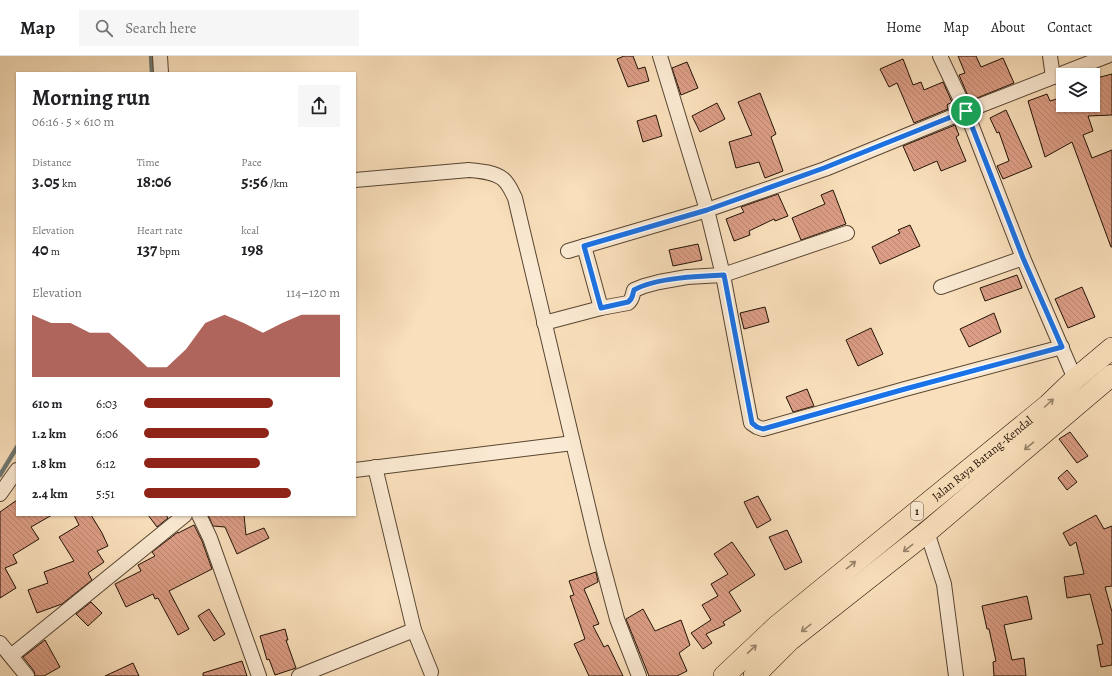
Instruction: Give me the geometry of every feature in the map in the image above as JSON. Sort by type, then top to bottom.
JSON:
[{"type":"highway","name":"Jalan Raya Batang-Kendal","points":[[724,676],[777,626],[1048,405],[1112,348]]},
{"type":"highway","name":"Jalan Raya Batang-Kendal","points":[[754,676],[790,640],[927,532],[1112,375]]},
{"type":"street","points":[[160,56],[161,72]]},
{"type":"street","points":[[660,56],[707,210],[724,275],[752,423],[757,427],[763,429],[1062,347]]},
{"type":"street","points":[[940,56],[966,111],[1023,258],[1076,379]]},
{"type":"street","points":[[1050,56],[1053,77]]},
{"type":"street","points":[[568,251],[707,210],[824,168],[1108,56]]},
{"type":"street","points":[[356,180],[469,170],[484,171],[503,179],[509,186],[515,198],[597,544],[617,619],[639,676]]},
{"type":"street","points":[[544,323],[628,302],[633,297],[634,290],[644,286],[687,277],[724,275],[847,233]]},
{"type":"street","points":[[584,246],[601,308]]},
{"type":"street","points":[[941,287],[1023,258]]},
{"type":"street","points":[[356,470],[573,443]]},
{"type":"street","points":[[375,467],[414,630],[431,672]]},
{"type":"street","points":[[0,494],[16,471]]},
{"type":"street","points":[[11,656],[184,516]]},
{"type":"street","points":[[200,516],[210,538],[259,676]]},
{"type":"street","points":[[927,532],[944,584],[956,676]]},
{"type":"street","points":[[299,676],[414,630]]},
{"type":"street","points":[[0,643],[27,676]]},
{"type":"building","points":[[624,56],[633,56],[638,69],[645,67],[649,81],[628,87],[617,59]]},
{"type":"building","points":[[958,56],[976,56],[981,67],[1003,58],[1014,83],[972,100],[970,95],[968,96],[959,75],[965,73]]},
{"type":"building","points":[[903,59],[913,85],[921,82],[924,90],[943,82],[952,102],[947,105],[948,109],[914,123],[897,83],[889,87],[880,69]]},
{"type":"building","points":[[687,62],[698,88],[681,95],[672,68]]},
{"type":"building","points":[[1112,74],[1112,115],[1088,116],[1093,131],[1083,135],[1092,158],[1112,150],[1112,247],[1072,142],[1045,157],[1028,101],[1047,94],[1050,101],[1056,99],[1056,112],[1100,112],[1100,77]]},
{"type":"building","points":[[760,93],[776,134],[771,137],[783,171],[765,178],[759,162],[736,168],[729,142],[752,135],[738,102]]},
{"type":"building","points":[[717,103],[725,119],[700,132],[692,116]]},
{"type":"building","points":[[1006,110],[1032,167],[1003,179],[997,166],[1009,161],[999,132],[997,133],[990,118]]},
{"type":"building","points":[[656,115],[662,136],[643,142],[637,121]]},
{"type":"building","points":[[955,125],[959,135],[956,137],[966,161],[941,171],[937,161],[914,171],[903,146]]},
{"type":"building","points":[[833,190],[846,224],[801,240],[792,218],[825,204],[821,195]]},
{"type":"building","points":[[778,194],[788,216],[775,221],[774,219],[749,231],[750,235],[734,241],[726,219],[744,212],[741,207]]},
{"type":"building","points":[[910,225],[920,246],[880,264],[872,247],[900,233],[898,230]]},
{"type":"building","points":[[698,244],[702,260],[673,266],[669,250]]},
{"type":"building","points":[[1017,275],[1022,288],[985,301],[980,288]]},
{"type":"building","points":[[1082,287],[1095,317],[1068,328],[1055,299]]},
{"type":"building","points":[[765,307],[769,322],[744,329],[740,313]]},
{"type":"building","points":[[994,313],[1001,332],[969,347],[960,329]]},
{"type":"building","points":[[871,328],[883,354],[858,366],[846,340]]},
{"type":"building","points":[[807,389],[814,406],[793,412],[786,397]]},
{"type":"building","points":[[1070,432],[1088,456],[1077,463],[1059,439]]},
{"type":"building","points":[[1067,470],[1077,482],[1067,490],[1058,478]]},
{"type":"building","points":[[758,496],[771,520],[757,528],[744,502]]},
{"type":"building","points":[[16,501],[16,516],[50,516],[31,527],[39,539],[13,555],[17,563],[5,568],[16,588],[0,598],[0,512]]},
{"type":"building","points":[[1096,515],[1104,529],[1112,526],[1112,586],[1105,587],[1112,612],[1112,665],[1101,667],[1097,645],[1103,644],[1090,594],[1067,598],[1064,577],[1084,574],[1076,542],[1070,546],[1063,533]]},
{"type":"building","points":[[74,516],[92,516],[108,546],[97,551],[104,562],[88,573],[92,580],[62,604],[37,613],[28,590],[48,583],[44,572],[74,561],[59,537],[79,525]]},
{"type":"building","points":[[149,516],[167,516],[168,518],[157,527]]},
{"type":"building","points":[[208,516],[244,516],[246,535],[264,528],[269,538],[237,554],[225,527],[213,526]]},
{"type":"building","points":[[194,525],[202,541],[212,569],[169,591],[189,629],[178,635],[158,598],[155,599],[153,594],[126,607],[115,584],[141,571],[138,565],[155,556],[152,552],[178,532]]},
{"type":"building","points":[[787,530],[802,562],[785,570],[769,537]]},
{"type":"building","points":[[732,542],[755,575],[729,592],[741,611],[723,622],[725,625],[706,634],[712,643],[703,649],[691,633],[711,620],[702,605],[718,596],[711,584],[728,574],[714,554]]},
{"type":"building","points":[[596,572],[598,582],[584,589],[599,624],[593,626],[604,647],[608,645],[623,676],[589,676],[574,644],[585,639],[570,596],[574,595],[569,581]]},
{"type":"building","points":[[1027,596],[1032,619],[1004,625],[1012,660],[1024,658],[1026,676],[994,676],[993,662],[996,661],[982,606]]},
{"type":"building","points":[[91,602],[102,613],[88,626],[76,614]]},
{"type":"building","points":[[209,609],[225,634],[214,641],[198,616]]},
{"type":"building","points":[[643,609],[655,631],[681,620],[690,645],[679,653],[687,671],[677,676],[649,676],[626,619]]},
{"type":"building","points":[[285,629],[288,640],[286,640],[296,668],[275,675],[269,659],[267,660],[260,636]]},
{"type":"building","points":[[45,640],[60,667],[44,676],[35,676],[34,671],[23,657]]},
{"type":"building","points":[[242,661],[247,676],[203,676],[203,673]]},
{"type":"building","points":[[133,663],[139,676],[105,676]]},
{"type":"waterway","points":[[151,56],[152,72]]},
{"type":"waterway","points":[[0,475],[16,449]]},
{"type":"route","points":[[966,111],[1023,258],[1062,347],[763,429],[752,423],[724,275],[687,277],[644,286],[634,290],[633,297],[628,302],[601,308],[584,246],[707,210],[824,168],[966,111]]}]
